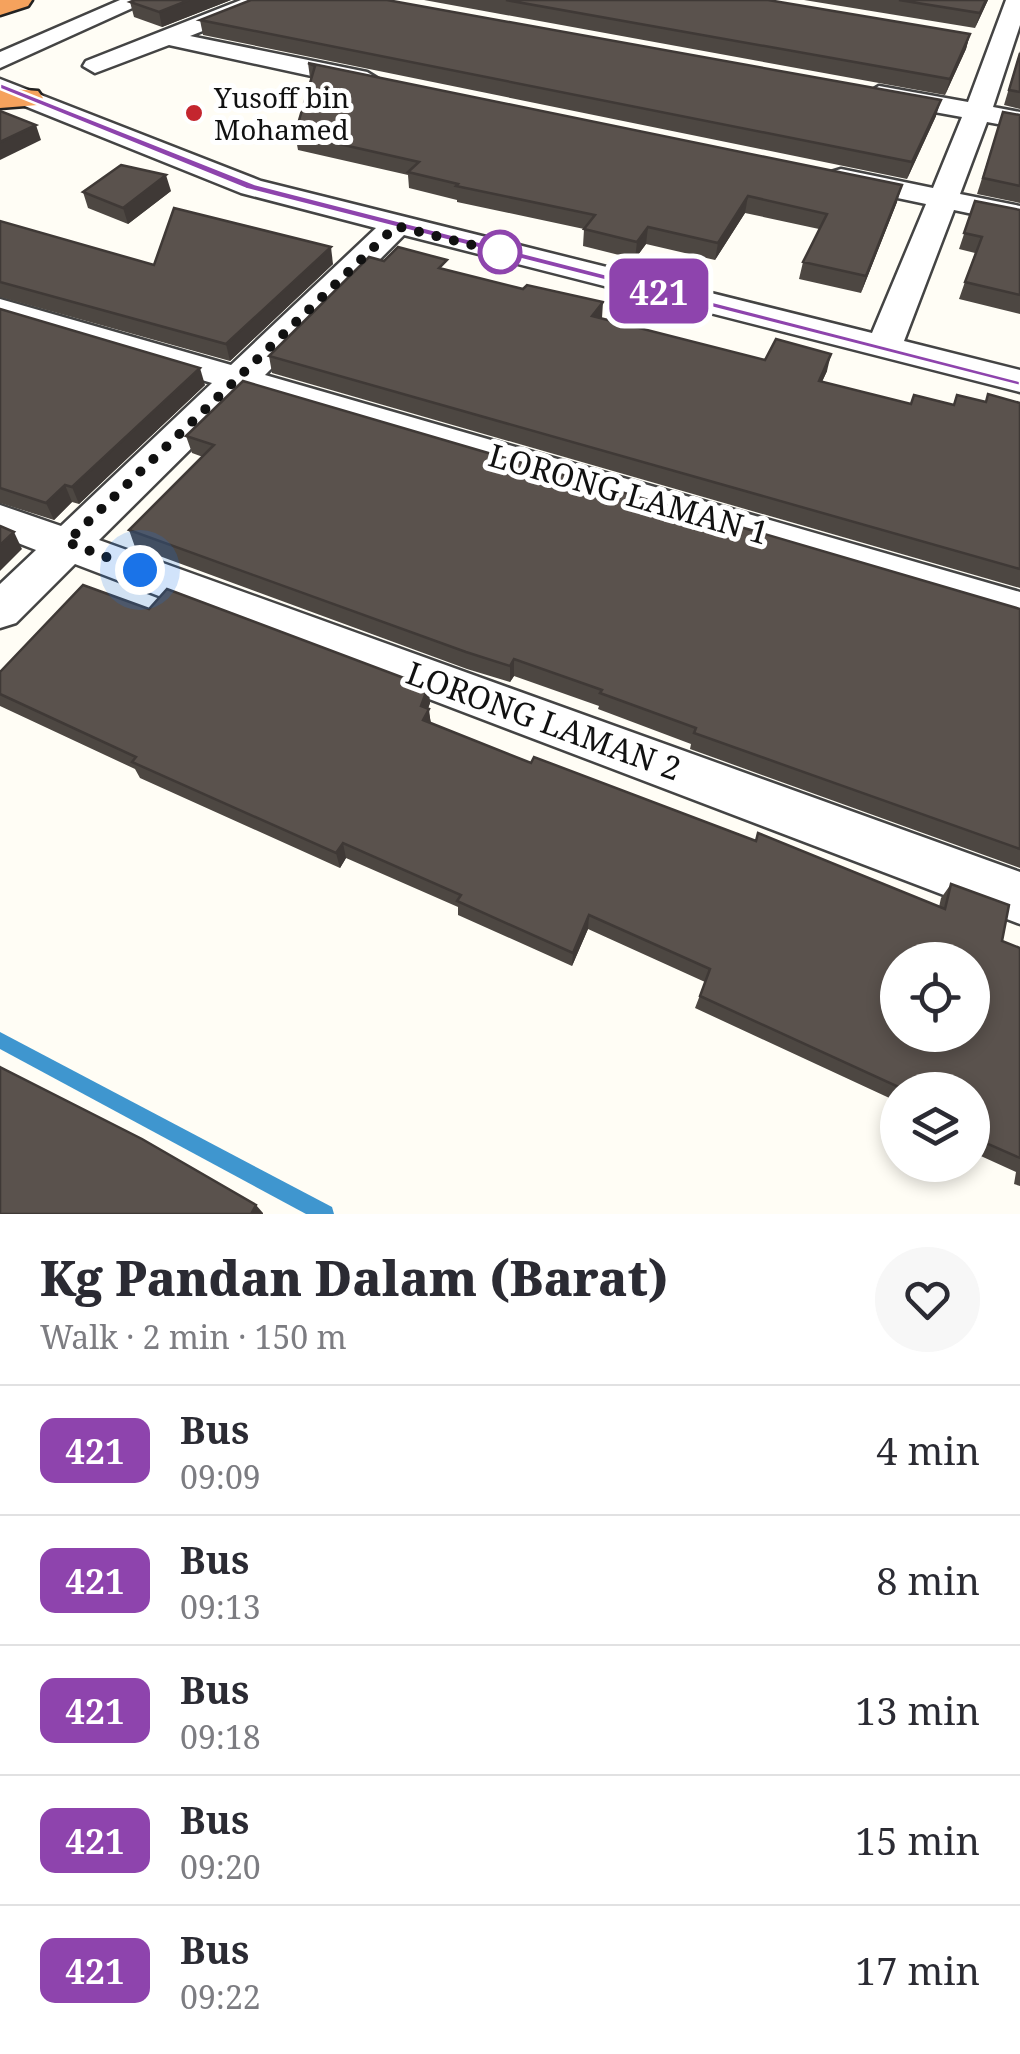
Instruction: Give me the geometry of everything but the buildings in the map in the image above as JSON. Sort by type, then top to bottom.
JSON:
[{"type":"highway","points":[[0,6],[18,0]]},
{"type":"street","points":[[138,0],[12,52],[4,69],[9,94],[250,187],[1020,381]]},
{"type":"street","points":[[95,66],[261,0]]},
{"type":"street","points":[[884,347],[978,112],[1017,0]]},
{"type":"street","points":[[104,15],[170,39],[394,85]]},
{"type":"street","points":[[863,91],[1020,120]]},
{"type":"street","points":[[824,175],[1020,216]]},
{"type":"street","points":[[0,611],[396,226]]},
{"type":"street","name":"LORONG LAMAN 1","points":[[0,309],[1020,608]]},
{"type":"street","name":"LORONG LAMAN 2","points":[[0,520],[1020,898]]},
{"type":"waterway","points":[[0,1040],[325,1214]]},
{"type":"bus line","name":"421","points":[[0,87],[250,187],[1020,381]]},
{"type":"place","name":"Yusoff bin Mohamed","points":[[194,113]]},
{"type":"route","points":[[140,570],[67,542],[396,226],[508,254],[500,252]]}]
